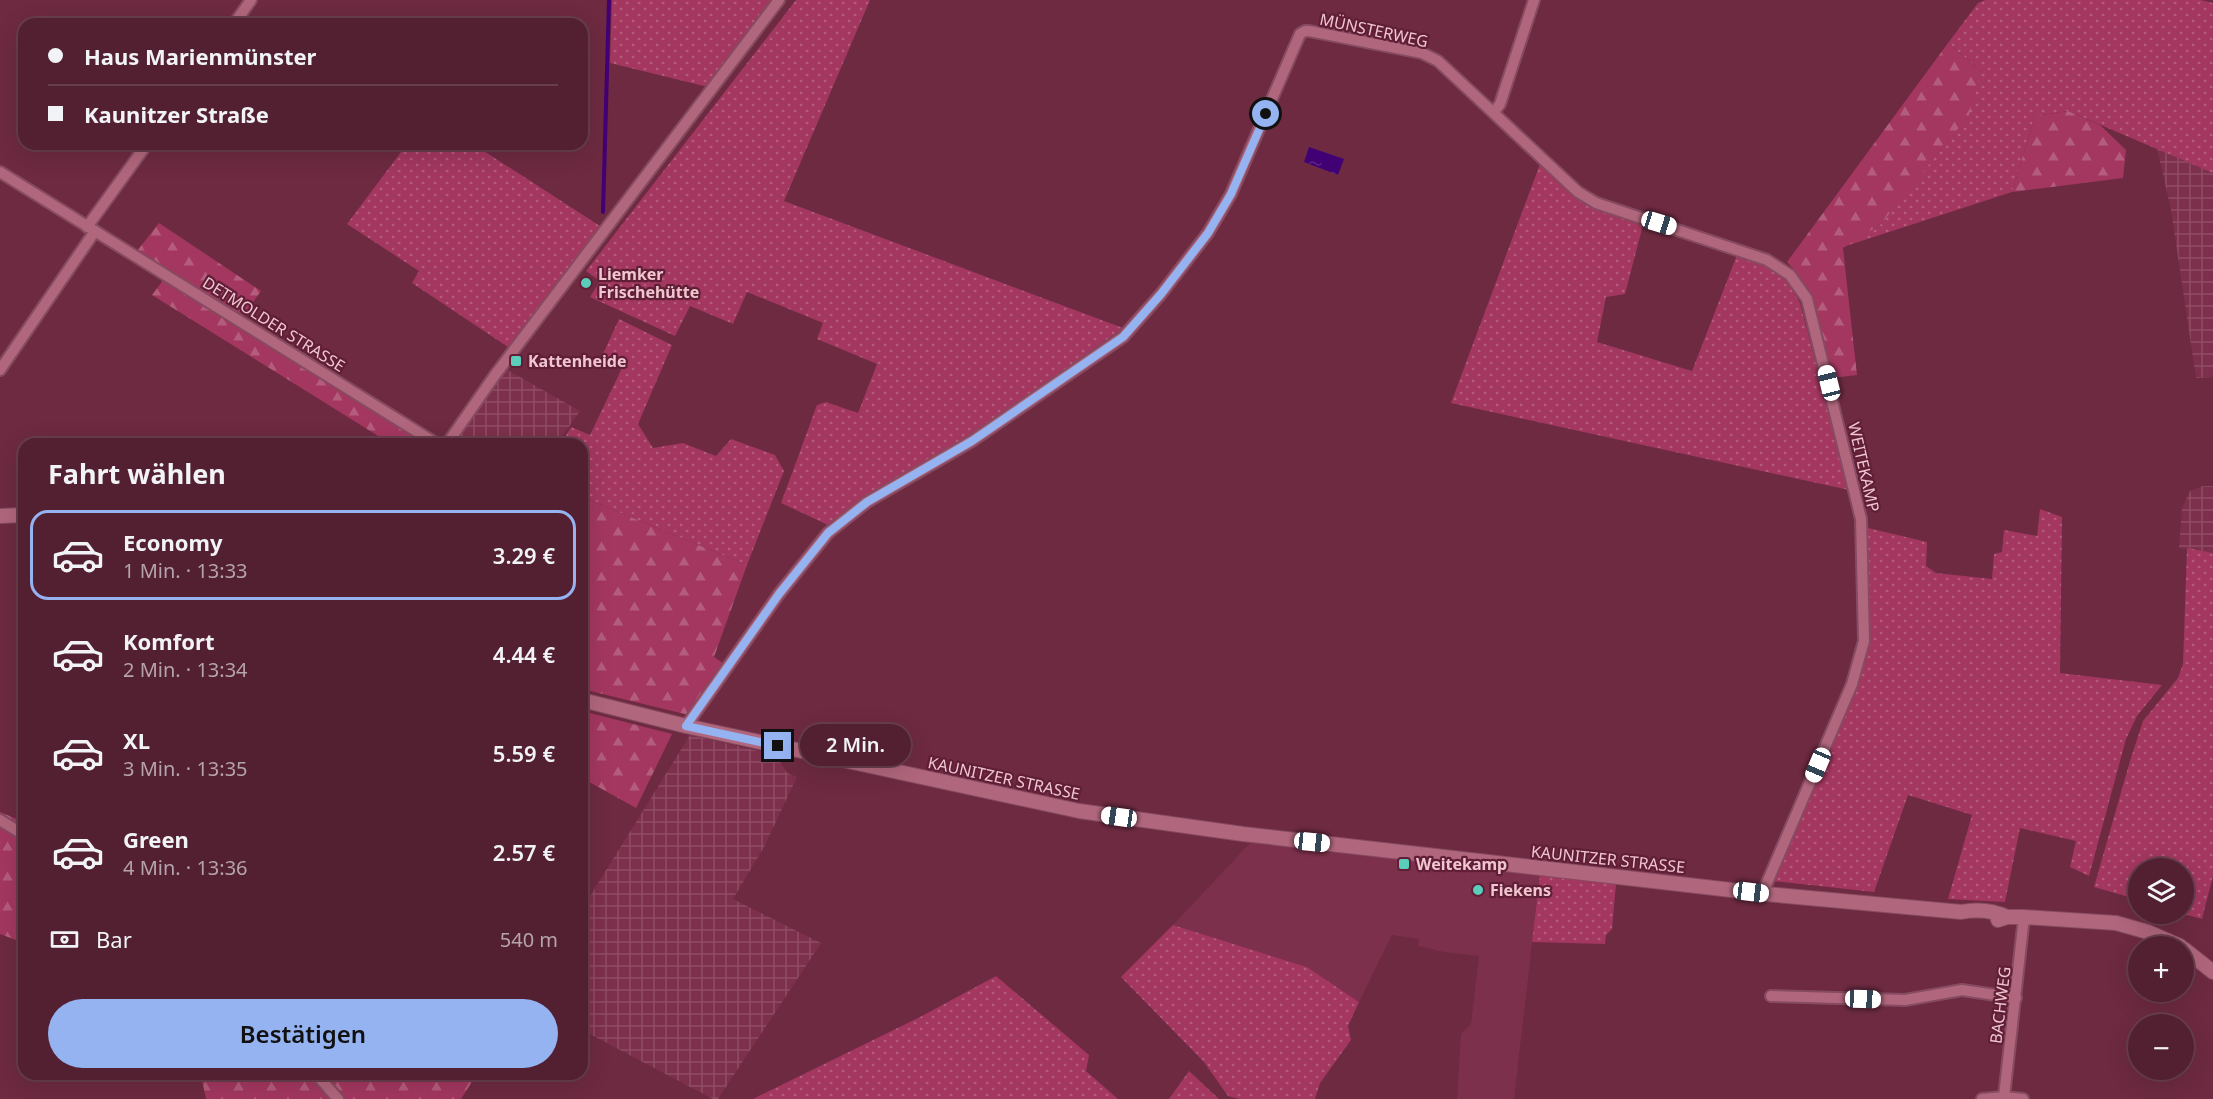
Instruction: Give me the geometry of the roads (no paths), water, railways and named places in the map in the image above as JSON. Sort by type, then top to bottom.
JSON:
[{"type":"street","points":[[238,18],[251,0]]},
{"type":"street","points":[[451,438],[495,375],[780,0]]},
{"type":"street","points":[[1494,112],[1500,104],[1534,0]]},
{"type":"street","name":"MÜNSTERWEG","points":[[686,726],[779,594],[828,533],[867,502],[972,441],[1123,337],[1154,302],[1208,233],[1231,194],[1300,34],[1309,31],[1422,53],[1438,60],[1494,112]]},
{"type":"street","name":"WEITEKAMP","points":[[1494,112],[1578,192],[1596,202],[1767,260],[1790,275],[1807,299],[1861,519],[1864,641],[1852,684],[1766,885],[1766,894]]},
{"type":"street","points":[[0,370],[143,150]]},
{"type":"street","name":"DETMOLDER STRASSE","points":[[0,172],[426,438]]},
{"type":"street","points":[[0,516],[18,515]]},
{"type":"street","name":"KAUNITZER STRASSE","points":[[588,702],[686,726],[1078,811],[1243,834],[1766,894],[1961,912],[1995,911],[2007,917],[2116,923],[2157,936]]},
{"type":"street","points":[[0,820],[18,831]]},
{"type":"street","name":"BACHWEG","points":[[2004,1097],[2024,917]]},
{"type":"street","points":[[2194,957],[2213,972]]},
{"type":"street","points":[[1770,996],[1905,1000],[1962,990],[2016,998]]},
{"type":"street","points":[[321,1080],[338,1099]]},
{"type":"street","points":[[1982,1099],[2004,1097],[2023,1099]]},
{"type":"water","points":[[1309,147],[1344,159],[1338,175],[1304,162]]},
{"type":"waterway","points":[[603,212],[609,0]]},
{"type":"place","name":"Liemker Frischehütte","points":[[586,283]]},
{"type":"place","name":"Kattenheide","points":[[516,361]]},
{"type":"place","name":"Weitekamp","points":[[1404,864]]},
{"type":"place","name":"Fiekens","points":[[1478,890]]}]
